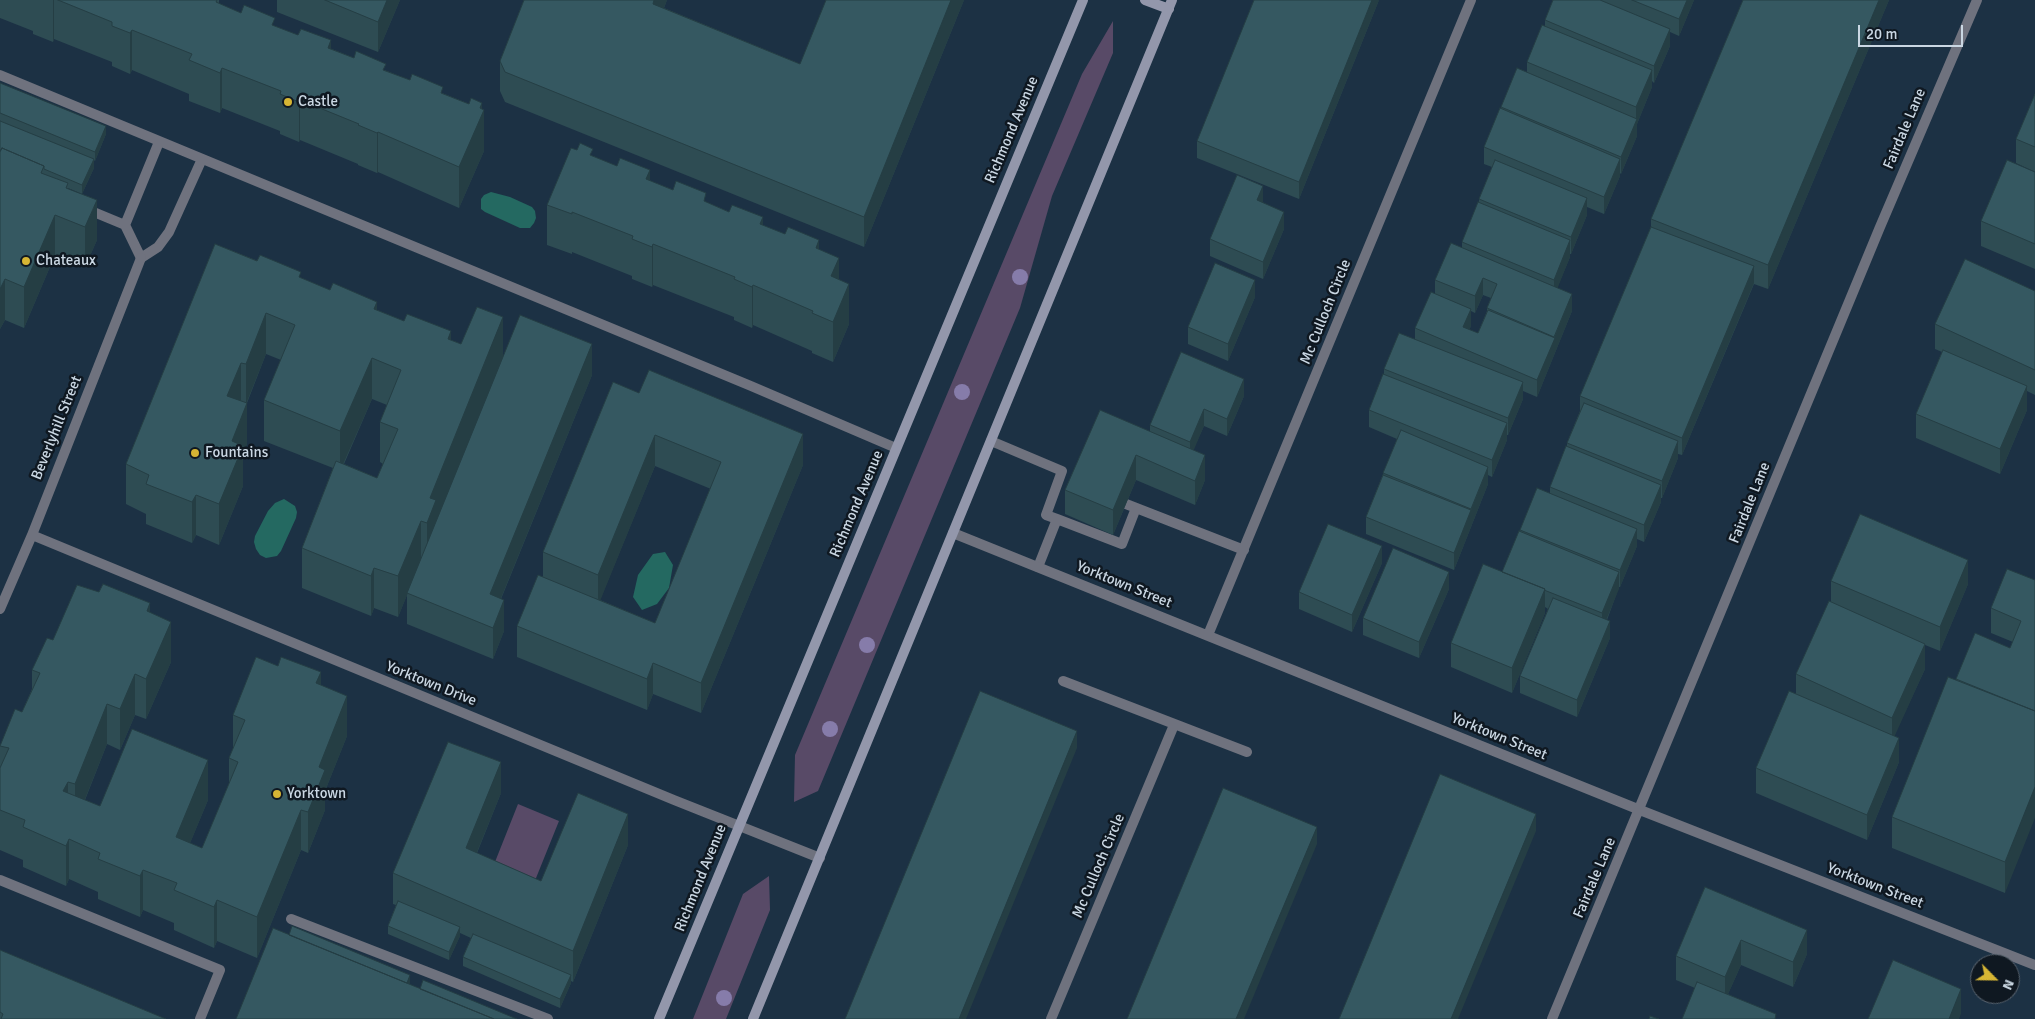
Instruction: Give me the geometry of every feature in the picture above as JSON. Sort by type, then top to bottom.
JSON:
[{"type":"main road","name":"Richmond Avenue","points":[[659,1019],[1083,0]]},
{"type":"main road","points":[[753,1019],[1170,5],[1146,0]]},
{"type":"street","name":"Mc Culloch Circle","points":[[1208,635],[1471,0]]},
{"type":"street","name":"Fairdale Lane","points":[[1552,1019],[1880,227],[1977,0]]},
{"type":"street","points":[[0,76],[751,386],[896,448]]},
{"type":"street","points":[[125,225],[159,142]]},
{"type":"street","points":[[71,203],[125,225],[141,258],[158,247],[169,232],[202,159]]},
{"type":"street","name":"Beverlyhill Street","points":[[0,609],[32,535],[141,258]]},
{"type":"street","points":[[991,440],[1062,471],[1064,480],[1046,515],[1122,544],[1136,508]]},
{"type":"street","points":[[1126,504],[1244,550]]},
{"type":"street","points":[[1038,567],[1057,519]]},
{"type":"street","name":"Yorktown Street","points":[[953,533],[1640,810],[2035,965]]},
{"type":"street","name":"Yorktown Drive","points":[[32,535],[820,858]]},
{"type":"street","points":[[1063,681],[1247,752]]},
{"type":"street","name":"Mc Culloch Circle","points":[[1051,1019],[1174,725]]},
{"type":"street","points":[[0,880],[220,970],[200,1019]]},
{"type":"street","points":[[291,918],[548,1019]]},
{"type":"shaded area","points":[[1113,21],[1113,53],[1052,196],[1020,308],[818,791],[794,802],[795,755],[1082,74]]},
{"type":"shaded area","points":[[491,192],[510,197],[532,207],[536,218],[530,228],[520,228],[481,209],[481,199],[484,195]]},
{"type":"shaded area","points":[[284,499],[295,506],[296,518],[281,551],[277,556],[266,558],[260,555],[256,549],[255,536],[268,511],[275,503]]},
{"type":"shaded area","points":[[665,552],[673,565],[669,588],[657,604],[642,610],[633,597],[638,575],[653,554]]},
{"type":"shaded area","points":[[518,804],[559,821],[532,888],[491,872]]},
{"type":"shaded area","points":[[769,876],[770,910],[726,1019],[693,1019],[743,894]]},
{"type":"building","points":[[58,0],[217,0],[216,2],[241,13],[244,5],[275,18],[272,25],[298,35],[301,29],[331,40],[328,48],[354,58],[356,51],[386,64],[383,70],[410,80],[412,74],[443,87],[441,93],[469,104],[471,98],[482,103],[480,108],[484,110],[459,167],[359,124],[280,94],[281,91],[222,68],[220,73],[189,60],[192,54],[132,30],[130,33],[112,26],[112,22]]},
{"type":"building","points":[[325,0],[387,0],[378,22]]},
{"type":"building","points":[[524,0],[654,0],[653,4],[800,64],[826,0],[951,0],[864,217],[505,72],[500,61]]},
{"type":"building","points":[[1254,0],[1372,0],[1299,182],[1197,141]]},
{"type":"building","points":[[1553,0],[1600,0],[1670,29],[1654,66],[1545,20]]},
{"type":"building","points":[[1632,0],[1687,0],[1679,19]]},
{"type":"building","points":[[1743,0],[1879,0],[1768,265],[1651,219]]},
{"type":"building","points":[[1542,25],[1652,70],[1636,107],[1527,62]]},
{"type":"building","points":[[1517,68],[1637,119],[1621,157],[1501,107]]},
{"type":"building","points":[[0,83],[106,126],[95,152],[0,113]]},
{"type":"building","points":[[2035,94],[2035,147],[2016,139]]},
{"type":"building","points":[[1500,108],[1620,159],[1604,197],[1484,147]]},
{"type":"building","points":[[0,121],[94,159],[82,185],[2,148],[0,151]]},
{"type":"building","points":[[580,143],[593,149],[590,155],[617,166],[620,158],[650,170],[646,179],[673,190],[676,181],[706,193],[704,201],[729,212],[732,205],[763,217],[760,224],[785,234],[788,227],[819,240],[816,248],[839,258],[831,276],[849,284],[833,322],[812,313],[813,311],[753,285],[752,287],[734,279],[735,277],[653,244],[652,247],[632,239],[633,236],[572,212],[572,214],[547,205],[571,148],[577,150]]},
{"type":"building","points":[[2,148],[44,166],[41,173],[68,183],[66,188],[97,200],[85,227],[55,215],[24,287],[5,279],[0,289],[0,152]]},
{"type":"building","points":[[1495,160],[1587,198],[1571,237],[1479,199]]},
{"type":"building","points":[[2007,160],[2035,172],[2035,244],[1981,221]]},
{"type":"building","points":[[1237,175],[1263,186],[1257,200],[1284,212],[1263,262],[1210,239]]},
{"type":"building","points":[[1478,202],[1570,240],[1554,280],[1462,242]]},
{"type":"building","points":[[1651,227],[1754,266],[1682,438],[1580,396]]},
{"type":"building","points":[[1451,243],[1572,294],[1554,337],[1487,308],[1497,284],[1483,278],[1475,296],[1435,280]]},
{"type":"building","name":"Fountains","points":[[215,244],[257,261],[260,255],[301,272],[299,277],[330,290],[333,283],[377,302],[374,309],[404,321],[407,314],[451,331],[448,339],[461,344],[477,307],[503,317],[430,498],[436,500],[427,523],[421,521],[398,576],[374,568],[371,576],[302,548],[336,461],[377,478],[398,429],[380,422],[401,370],[372,358],[340,431],[264,400],[295,325],[266,313],[246,364],[241,363],[227,396],[247,403],[232,441],[243,446],[219,504],[196,495],[192,502],[146,484],[149,475],[126,464]]},
{"type":"building","points":[[1965,259],[2035,291],[2035,370],[1935,324]]},
{"type":"building","points":[[1215,263],[1255,280],[1228,344],[1188,327]]},
{"type":"building","points":[[1431,292],[1471,309],[1463,327],[1478,333],[1488,310],[1555,338],[1537,380],[1415,328]]},
{"type":"building","points":[[520,315],[592,344],[490,594],[504,600],[493,628],[407,593]]},
{"type":"building","points":[[1399,333],[1523,382],[1508,418],[1384,369]]},
{"type":"building","points":[[1943,350],[2027,386],[2000,449],[1916,414]]},
{"type":"building","points":[[1181,352],[1244,379],[1227,419],[1204,409],[1190,442],[1150,425]]},
{"type":"building","points":[[649,370],[803,434],[701,683],[653,663],[647,679],[517,626],[538,575],[655,623],[721,462],[655,435],[598,575],[543,552],[613,382],[639,393]]},
{"type":"building","points":[[1383,374],[1507,423],[1492,460],[1369,410]]},
{"type":"building","points":[[1584,403],[1678,441],[1662,481],[1567,443]]},
{"type":"building","points":[[1100,410],[1205,455],[1195,481],[1136,455],[1113,510],[1065,490]]},
{"type":"building","points":[[1401,430],[1488,467],[1471,509],[1383,473]]},
{"type":"building","points":[[1566,446],[1661,485],[1644,525],[1550,487]]},
{"type":"building","points":[[1383,475],[1471,510],[1454,553],[1366,517]]},
{"type":"building","points":[[1537,488],[1637,529],[1620,570],[1520,530]]},
{"type":"building","points":[[1860,514],[1968,560],[1940,627],[1831,581]]},
{"type":"building","points":[[1328,524],[1382,546],[1352,615],[1299,592]]},
{"type":"building","points":[[1519,531],[1619,572],[1602,613],[1502,572]]},
{"type":"building","points":[[1393,548],[1449,572],[1419,642],[1363,618]]},
{"type":"building","points":[[1483,564],[1545,589],[1512,668],[1451,643]]},
{"type":"building","points":[[2007,569],[2035,580],[2035,711],[1956,679],[1975,633],[2010,648],[2021,621],[1991,608]]},
{"type":"building","name":"Yorktown","points":[[103,584],[150,603],[147,611],[171,622],[146,679],[135,674],[120,709],[107,704],[75,784],[68,782],[63,791],[100,806],[132,729],[208,760],[176,837],[202,848],[238,762],[229,758],[245,720],[233,715],[256,657],[278,666],[281,657],[321,672],[316,683],[347,696],[319,767],[325,770],[308,812],[301,810],[257,917],[217,900],[214,907],[174,890],[177,883],[143,870],[140,876],[98,859],[100,853],[69,839],[66,846],[23,827],[25,820],[0,810],[0,768],[9,748],[0,746],[15,709],[22,712],[40,673],[32,670],[47,638],[53,640],[77,585],[99,592]]},
{"type":"building","points":[[1553,598],[1610,621],[1577,700],[1520,676]]},
{"type":"building","points":[[1829,601],[1925,644],[1892,718],[1796,674]]},
{"type":"building","points":[[1948,677],[2035,711],[2035,787],[2005,862],[1892,817]]},
{"type":"building","points":[[980,691],[1077,731],[959,1019],[845,1019]]},
{"type":"building","points":[[1789,691],[1899,738],[1867,815],[1756,768]]},
{"type":"building","points":[[448,742],[501,762],[466,848],[541,881],[578,793],[628,814],[573,951],[393,873]]},
{"type":"building","points":[[1440,774],[1536,814],[1451,1019],[1339,1019]]},
{"type":"building","points":[[1223,788],[1317,827],[1236,1019],[1127,1019]]},
{"type":"building","points":[[1705,887],[1807,930],[1793,962],[1741,940],[1725,977],[1676,956]]},
{"type":"building","points":[[398,901],[460,927],[449,952],[388,926]]},
{"type":"building","points":[[292,926],[410,975],[407,983],[289,935]]},
{"type":"building","points":[[273,928],[494,1019],[236,1019]]},
{"type":"building","points":[[473,934],[571,975],[560,999],[463,957]]},
{"type":"building","points":[[0,950],[166,1019],[1,1019],[3,1014],[0,1012]]},
{"type":"building","points":[[1893,960],[1961,989],[1949,1019],[1868,1019]]},
{"type":"building","points":[[423,980],[517,1019],[494,1019],[420,989]]},
{"type":"building","points":[[1697,982],[1776,1014],[1775,1019],[1682,1019]]},
{"type":"place","name":"Castle","points":[[288,102]]},
{"type":"place","name":"Chateaux","points":[[26,261]]},
{"type":"place","name":"Fountains","points":[[195,453]]},
{"type":"place","name":"Yorktown","points":[[277,794]]}]
